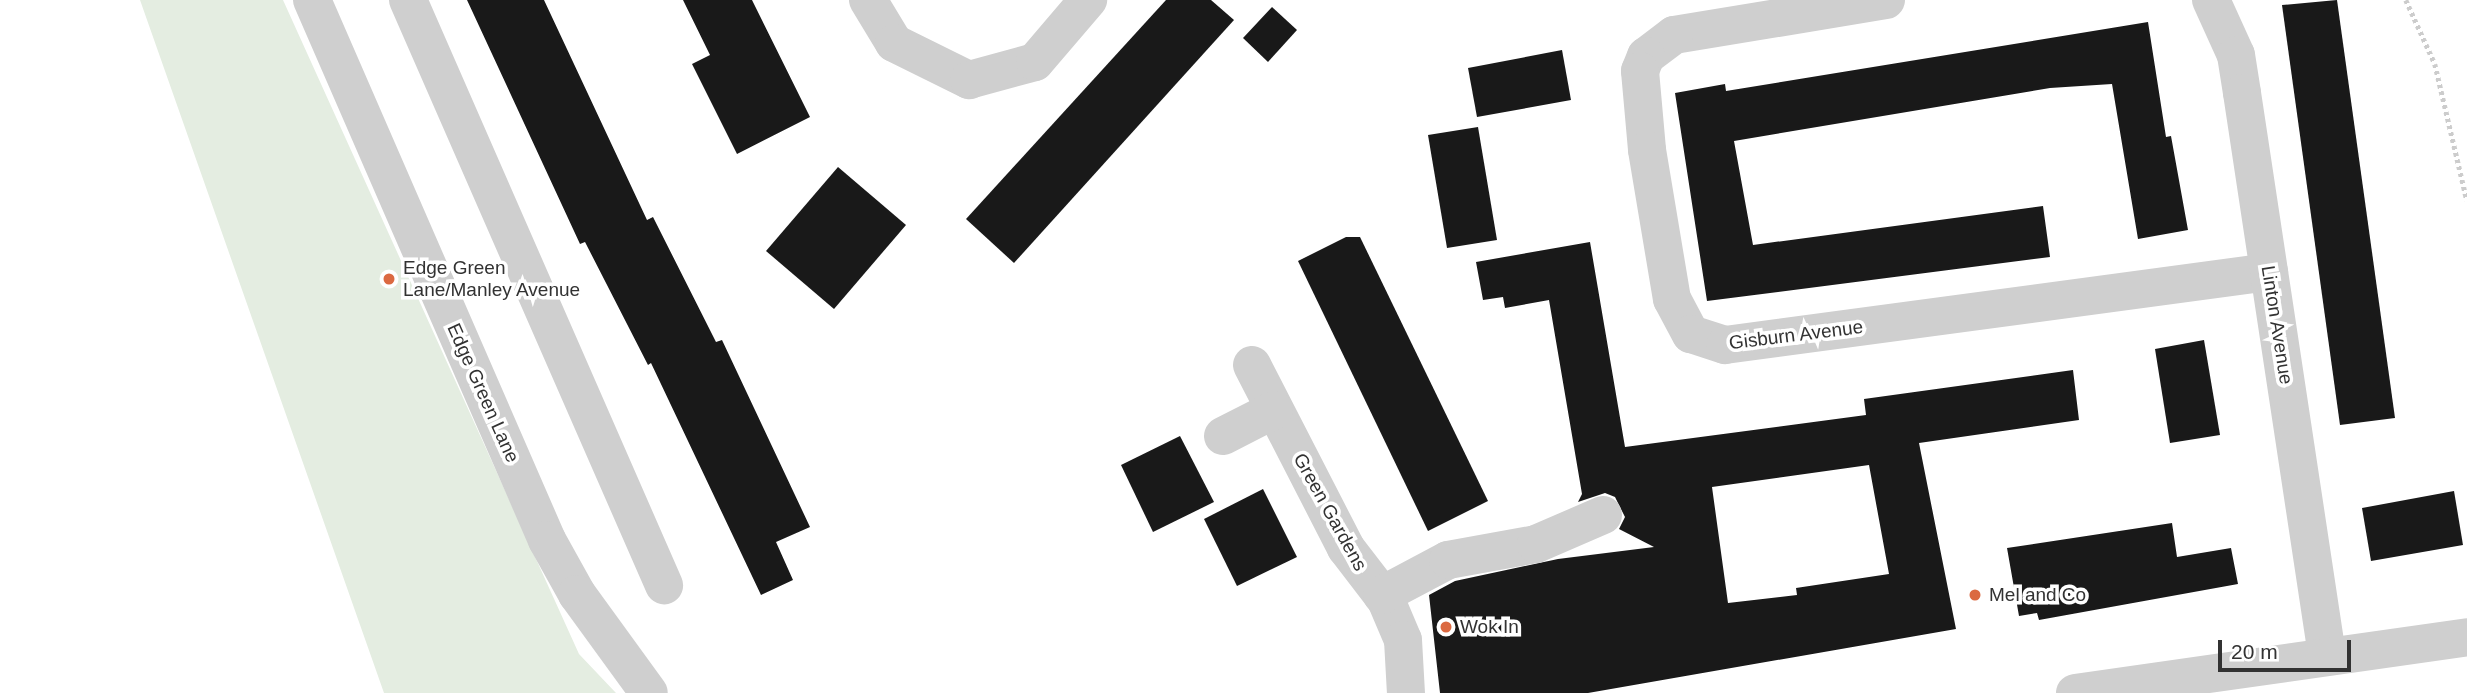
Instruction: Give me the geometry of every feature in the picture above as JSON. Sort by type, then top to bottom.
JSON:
[{"type":"street","name":"Edge Green Lane","points":[[312,0],[547,540],[578,594],[649,693]]},
{"type":"street","points":[[408,0],[664,585]]},
{"type":"street","points":[[868,0],[894,43],[969,80],[1035,62],[1088,0]]},
{"type":"street","name":"Gisburn Avenue","points":[[1886,0],[1674,35],[1646,56],[1640,71],[1649,164],[1672,299],[1691,334],[1725,345],[2269,272]]},
{"type":"street","name":"Linton Avenue","points":[[2211,0],[2236,55],[2327,655]]},
{"type":"street","name":"Green Gardens","points":[[1252,365],[1346,548],[1382,595],[1403,640],[1406,693]]},
{"type":"street","points":[[1223,436],[1274,410]]},
{"type":"street","points":[[1382,595],[1448,560],[1536,544],[1603,515]]},
{"type":"street","points":[[2081,692],[2467,637]]},
{"type":"path","points":[[2406,0],[2435,64],[2467,200]]},
{"type":"shaded area","points":[[140,0],[283,0],[579,654],[616,693],[384,693]]},
{"type":"building","points":[[467,0],[544,0],[647,220],[653,217],[716,342],[722,340],[810,527],[776,542],[793,580],[761,595],[651,363],[648,365],[585,242],[580,244]]},
{"type":"building","points":[[683,0],[752,0],[810,117],[737,154],[692,64],[710,55]]},
{"type":"building","points":[[1166,0],[1211,0],[1234,20],[1014,263],[966,219]]},
{"type":"building","points":[[2337,0],[2395,418],[2340,425],[2282,5]]},
{"type":"building","points":[[1272,7],[1297,30],[1268,62],[1243,38]]},
{"type":"building","points":[[2148,22],[2166,137],[2171,136],[2188,230],[2138,239],[2112,84],[2050,88],[1734,141],[1753,245],[2043,206],[2050,257],[1707,301],[1675,93],[1725,84],[1726,91]]},
{"type":"building","points":[[1562,50],[1571,100],[1477,117],[1468,68]]},
{"type":"building","points":[[1478,127],[1497,240],[1447,248],[1428,135]]},
{"type":"building","points":[[838,167],[906,225],[834,309],[766,251]]},
{"type":"building","points":[[1346,237],[1360,237],[1488,501],[1428,531],[1298,261]]},
{"type":"building","points":[[1590,242],[1625,447],[1866,415],[1864,399],[2073,370],[2079,420],[1919,443],[1956,629],[1588,693],[1440,693],[1429,595],[1455,581],[1558,559],[1654,547],[1619,529],[1625,517],[1615,497],[1605,493],[1578,502],[1582,494],[1549,300],[1505,308],[1503,297],[1483,300],[1476,262]],"holes":[[[1869,465],[1889,574],[1796,588],[1797,595],[1728,603],[1712,487]]]},
{"type":"building","points":[[2204,340],[2220,435],[2170,443],[2155,349]]},
{"type":"building","points":[[1180,436],[1214,502],[1153,532],[1121,465]]},
{"type":"building","points":[[1263,489],[1297,557],[1237,586],[1204,519]]},
{"type":"building","points":[[2454,491],[2463,545],[2371,561],[2362,508]]},
{"type":"building","points":[[2172,523],[2177,557],[2231,548],[2238,584],[2039,620],[2037,613],[2019,616],[2007,548]]},
{"type":"place","name":"Edge Green Lane/Manley Avenue","points":[[389,279]]},
{"type":"place","name":"Mel and Co","points":[[1975,595]]},
{"type":"place","name":"Wok In","points":[[1446,627]]}]
